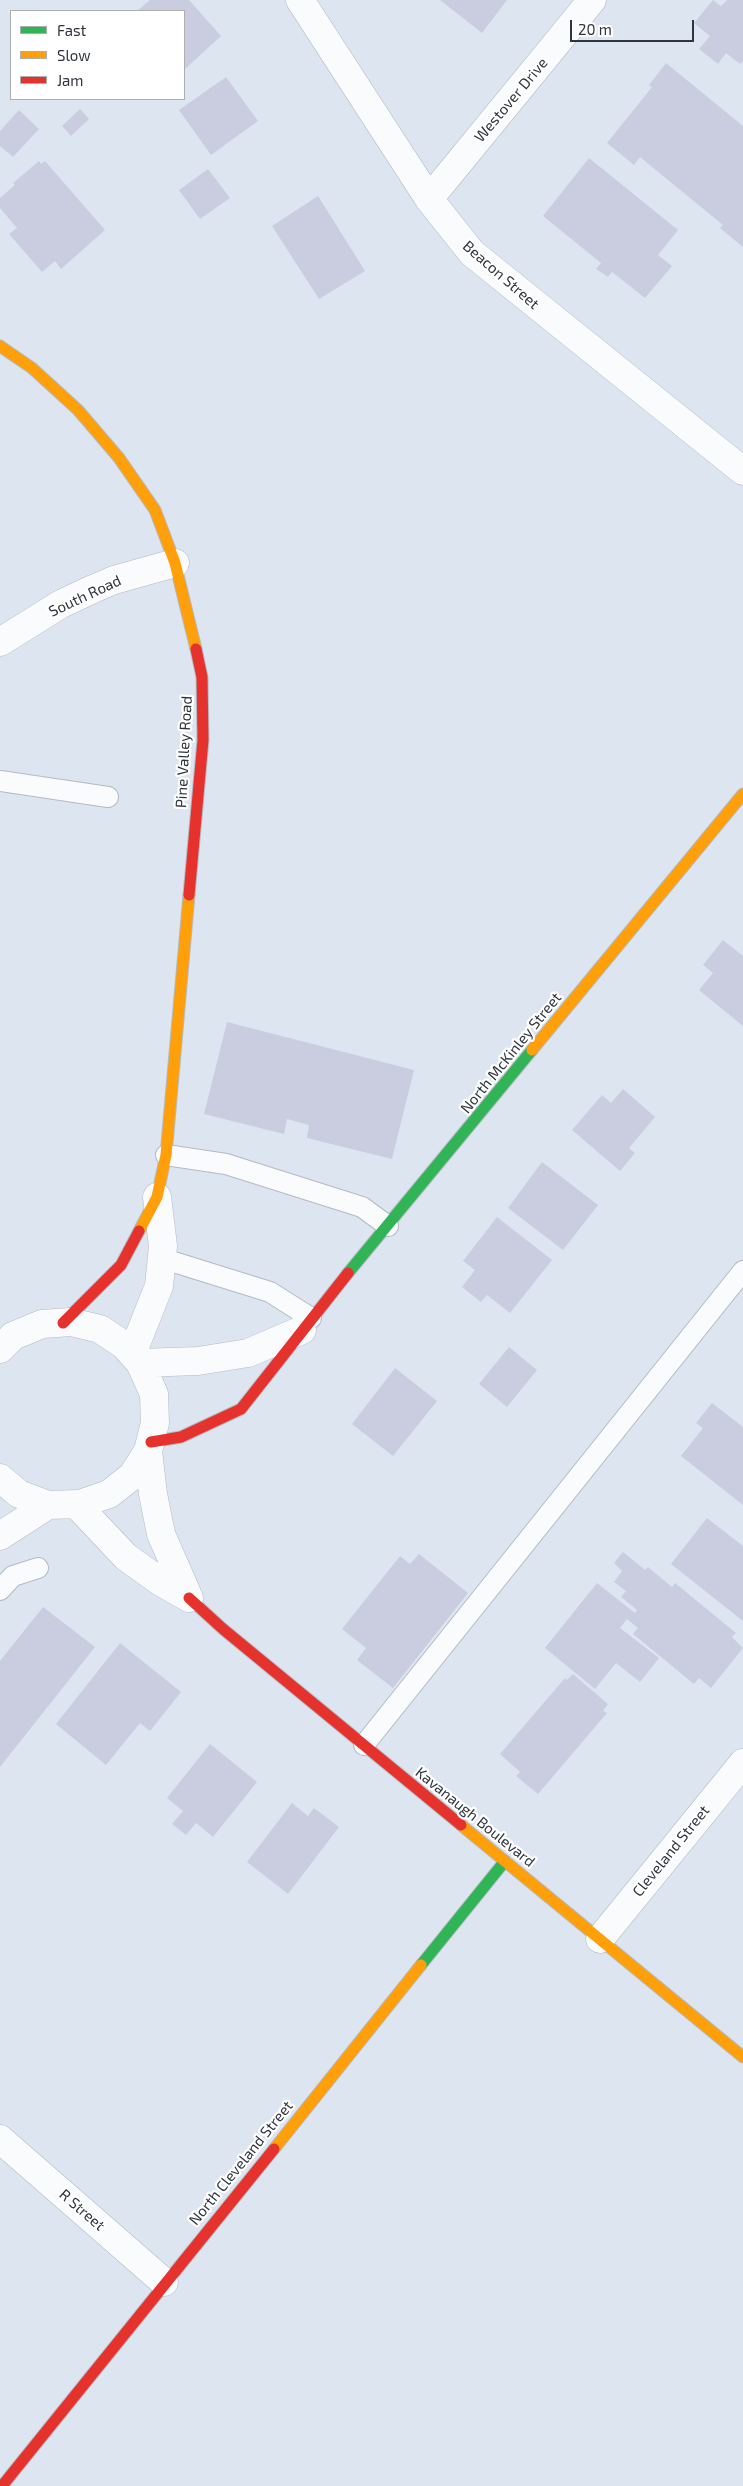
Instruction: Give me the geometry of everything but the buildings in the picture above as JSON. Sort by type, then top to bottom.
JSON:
[{"type":"street","name":"Beacon Street","points":[[300,0],[429,199],[472,253],[743,471]]},
{"type":"street","name":"Westover Drive","points":[[429,199],[592,0]]},
{"type":"street","name":"Pine Valley Road","points":[[0,346],[32,368],[78,410],[119,458],[155,510],[175,563],[190,616],[202,677],[203,740],[166,1155],[157,1197],[121,1265],[63,1323]]},
{"type":"street","name":"South Road","points":[[0,642],[61,604],[93,589],[114,580],[175,563]]},
{"type":"street","name":"North McKinley Street","points":[[149,1447],[182,1437],[241,1409],[284,1357],[307,1324],[743,794]]},
{"type":"street","points":[[136,1359],[160,1286],[162,1246],[157,1197]]},
{"type":"street","points":[[0,1478],[19,1494],[48,1505],[76,1504],[109,1494],[132,1476],[149,1447],[155,1423],[154,1394],[136,1359],[124,1344],[100,1329],[71,1322],[42,1324],[4,1340]]},
{"type":"street","points":[[136,1359],[198,1361],[248,1353],[307,1324]]},
{"type":"street","points":[[149,1447],[153,1494],[161,1534],[189,1598]]},
{"type":"street","points":[[76,1504],[126,1557],[161,1582],[189,1598]]},
{"type":"street","points":[[0,1536],[48,1505]]},
{"type":"street","name":"Kavanaugh Boulevard","points":[[189,1598],[364,1745],[743,2057]]},
{"type":"street","name":"Cleveland Street","points":[[600,1939],[743,1763]]},
{"type":"street","name":"North Cleveland Street","points":[[2,2486],[164,2282],[505,1861]]},
{"type":"street","name":"R Street","points":[[0,2139],[164,2282]]},
{"type":"lane","points":[[0,781],[108,797]]},
{"type":"lane","points":[[166,1155],[226,1164],[362,1207],[388,1226]]},
{"type":"lane","points":[[161,1258],[270,1292],[307,1324]]},
{"type":"lane","points":[[364,1745],[743,1270]]},
{"type":"lane","points":[[0,1590],[13,1576],[38,1568]]},
{"type":"traffic: fast","points":[[348,1273],[532,1050]]},
{"type":"traffic: fast","points":[[421,1965],[505,1861]]},
{"type":"traffic: slow","points":[[0,346],[32,368],[78,410],[119,458],[155,510],[175,563],[196,649]]},
{"type":"traffic: slow","points":[[532,1050],[743,794]]},
{"type":"traffic: slow","points":[[139,1231],[157,1197],[166,1155],[189,895]]},
{"type":"traffic: slow","points":[[461,1825],[743,2057]]},
{"type":"traffic: slow","points":[[274,2149],[421,1965]]},
{"type":"traffic: jam","points":[[189,895],[203,740],[202,677],[196,649]]},
{"type":"traffic: jam","points":[[63,1323],[121,1265],[139,1231]]},
{"type":"traffic: jam","points":[[151,1442],[181,1437],[241,1409],[348,1273]]},
{"type":"traffic: jam","points":[[189,1598],[223,1629],[461,1825]]},
{"type":"traffic: jam","points":[[2,2486],[274,2149]]}]
